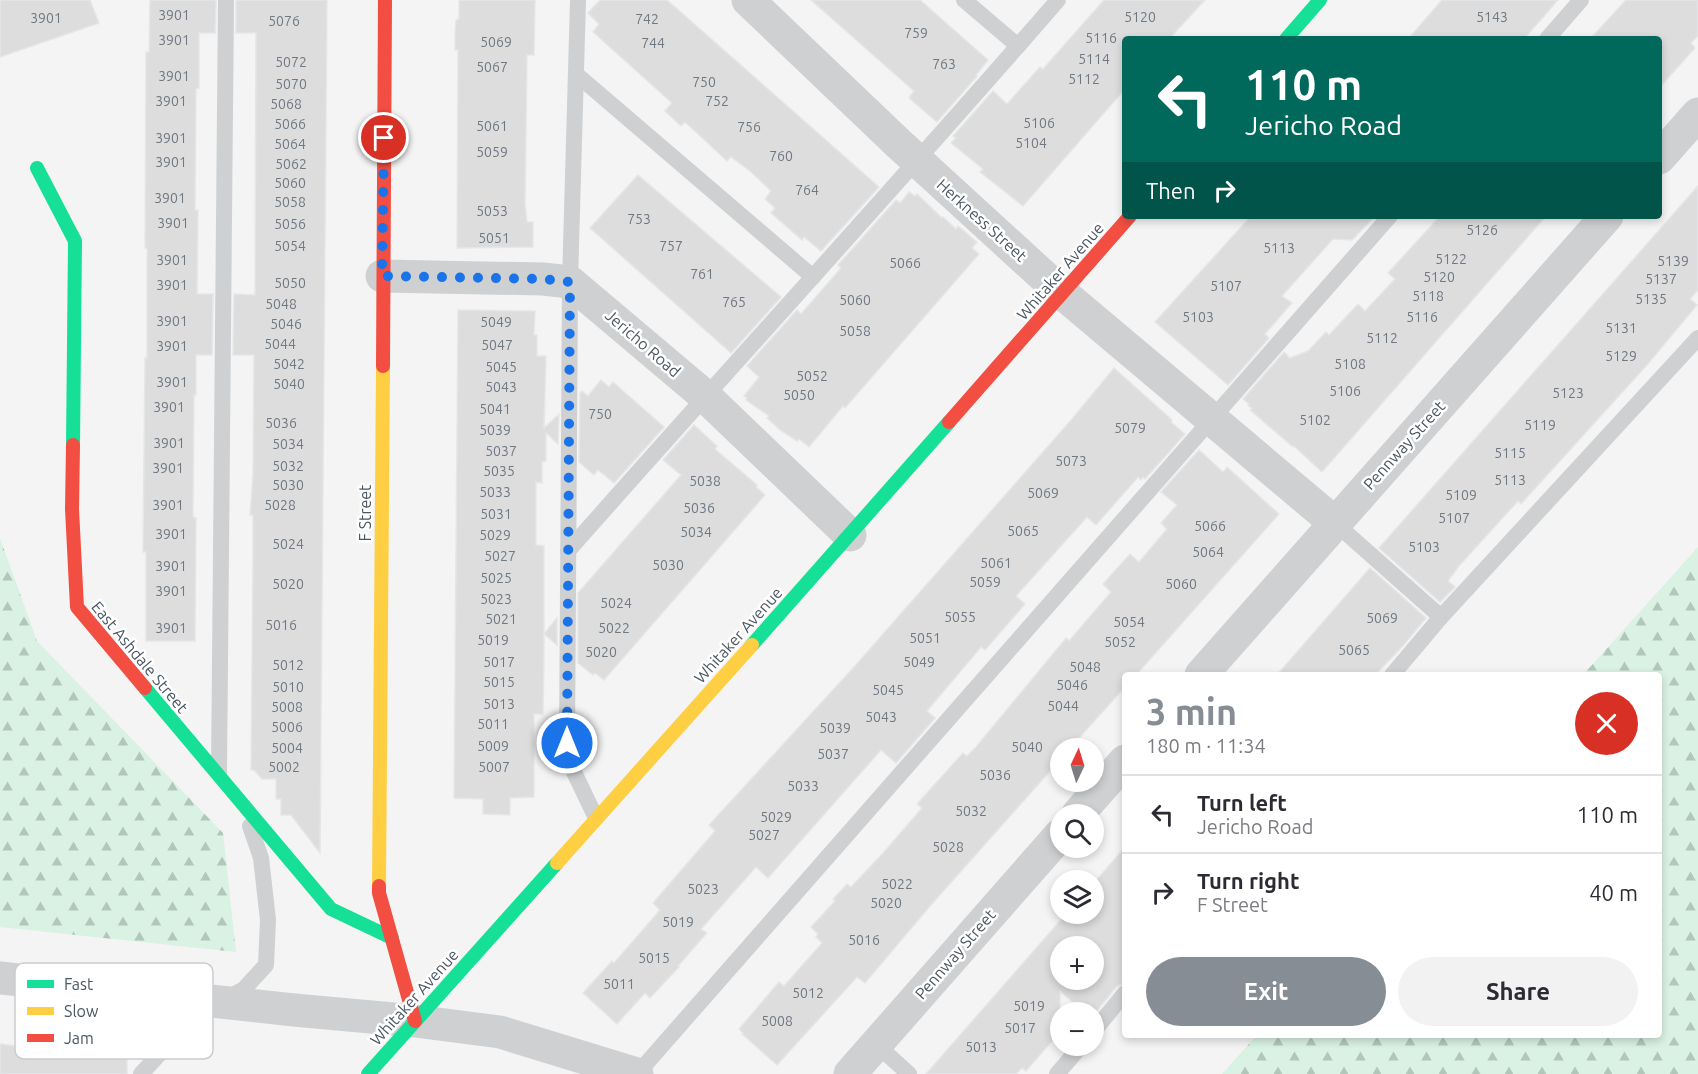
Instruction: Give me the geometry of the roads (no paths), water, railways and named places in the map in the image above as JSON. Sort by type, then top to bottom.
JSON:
[{"type":"street","name":"F Street","points":[[385,0],[379,893],[415,1021]]},
{"type":"street","points":[[1289,36],[1320,0]]},
{"type":"street","name":"Herkness Street","points":[[766,6],[918,161],[1062,293],[1335,523]]},
{"type":"street","points":[[1662,155],[1698,114]]},
{"type":"street","name":"East Ashdale Street","points":[[37,168],[75,240],[72,509],[77,607],[331,909],[392,938]]},
{"type":"street","name":"Whitaker Avenue","points":[[368,1074],[850,535],[1127,219]]},
{"type":"street","name":"Pennway Street","points":[[1204,672],[1604,219]]},
{"type":"street","points":[[382,276],[543,279],[570,282]]},
{"type":"street","name":"Jericho Road","points":[[570,282],[705,396],[850,535]]},
{"type":"street","points":[[1087,804],[1122,764]]},
{"type":"street","name":"Pennway Street","points":[[850,1074],[1050,846]]},
{"type":"street","points":[[0,978],[15,980]]},
{"type":"street","points":[[214,1002],[415,1021],[500,1032],[638,1074]]},
{"type":"lane","points":[[219,777],[226,0]]},
{"type":"lane","points":[[578,0],[570,282],[567,743],[573,770],[596,818]]},
{"type":"lane","points":[[964,0],[1018,46]]},
{"type":"lane","points":[[568,551],[918,161],[1058,0]]},
{"type":"lane","points":[[1550,36],[1581,0]]},
{"type":"lane","points":[[576,74],[813,277]]},
{"type":"lane","points":[[638,1074],[1387,219]]},
{"type":"lane","points":[[1394,672],[1441,616],[1698,338]]},
{"type":"lane","points":[[1335,523],[1441,616]]},
{"type":"lane","points":[[214,1002],[244,989],[266,965],[268,920],[261,858],[241,802]]},
{"type":"lane","points":[[1104,1019],[1122,997]]},
{"type":"lane","points":[[876,1044],[909,1074]]},
{"type":"lane","points":[[1058,1074],[1073,1056]]},
{"type":"lane","points":[[141,1074],[156,1059]]}]
